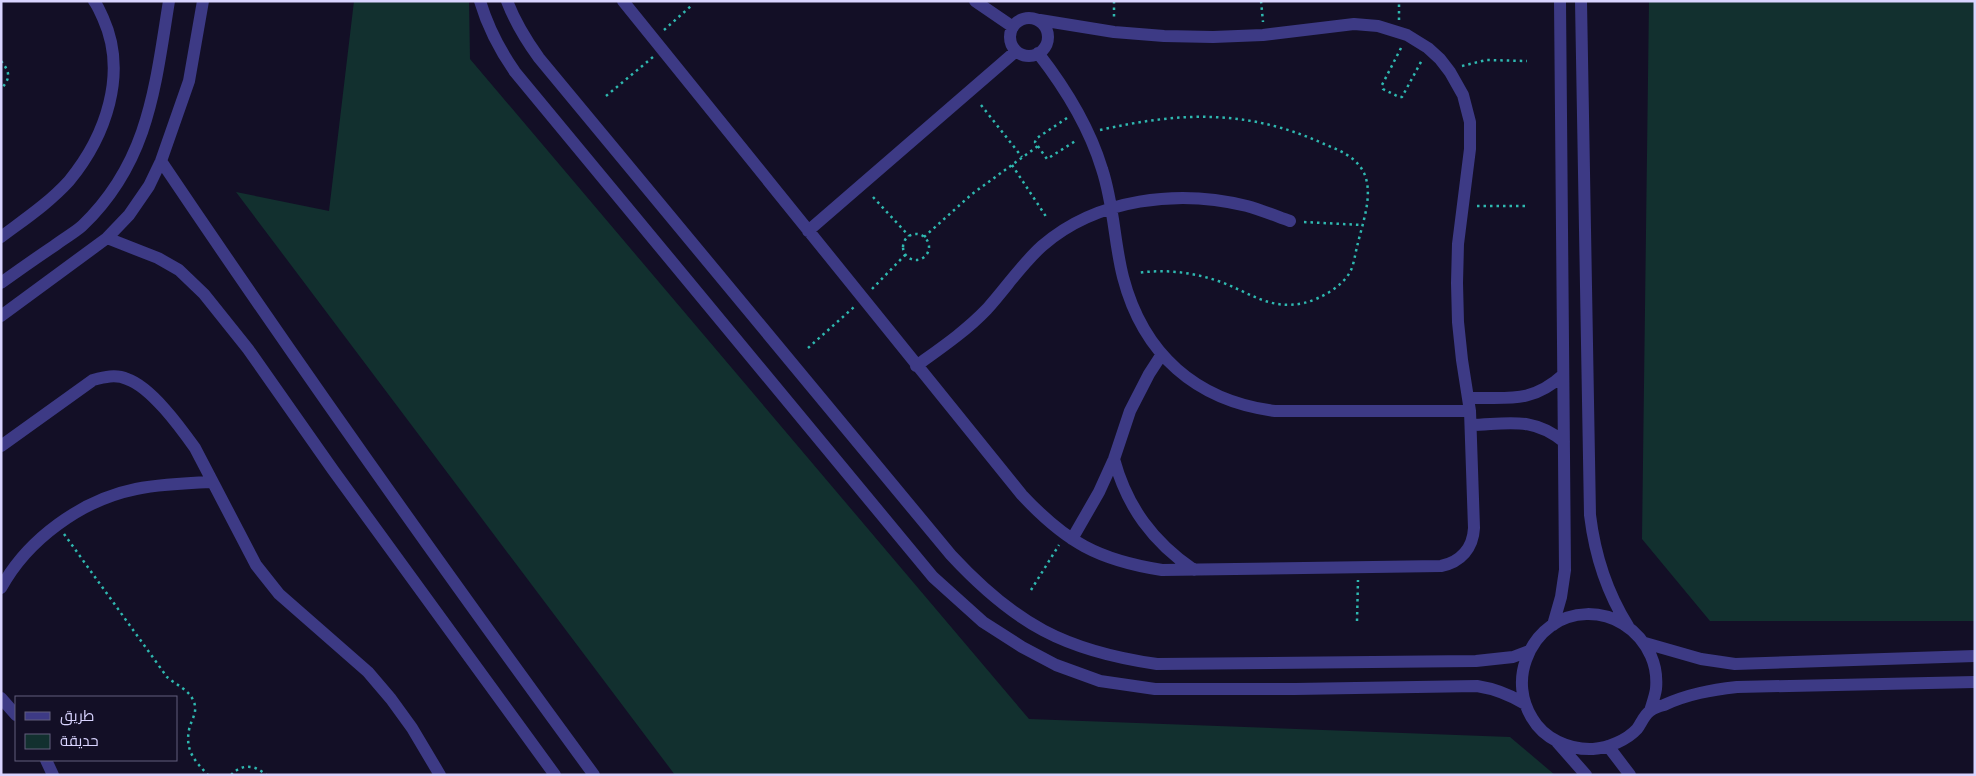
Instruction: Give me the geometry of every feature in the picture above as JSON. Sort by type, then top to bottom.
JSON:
[{"type":"street","points":[[1,237],[47,203],[69,180],[87,155],[101,127],[112,97],[115,65],[110,33],[94,1]]},
{"type":"street","points":[[1,283],[80,227],[99,208],[119,182],[140,140],[152,103],[169,1]]},
{"type":"street","points":[[1,316],[107,238],[129,215],[149,186],[162,161],[189,81],[203,1]]},
{"type":"street","points":[[480,1],[486,23],[498,48],[514,72],[933,577],[983,622],[1022,647],[1056,665],[1100,681],[1154,689],[1477,686],[1494,689],[1510,695],[1525,704]]},
{"type":"street","points":[[507,1],[524,37],[539,58],[951,555],[978,584],[1009,610],[1043,631],[1079,647],[1117,658],[1157,664],[1476,661],[1512,657],[1529,651]]},
{"type":"street","points":[[623,1],[916,366],[1022,494],[1044,519],[1068,537],[1100,555],[1130,565],[1162,570],[1441,566],[1456,561],[1468,550],[1474,536],[1471,425],[1458,322],[1457,273],[1462,206],[1470,149],[1470,122],[1463,95],[1450,72],[1428,48],[1403,33],[1378,26],[1354,24],[1263,35],[1213,37],[1114,32],[1028,18],[1022,19],[1013,27],[1010,40],[1016,51],[1027,56],[1038,54],[1044,49],[1048,37],[1047,31],[1040,20]]},
{"type":"street","points":[[975,1],[1013,27]]},
{"type":"street","points":[[1553,624],[1561,596],[1565,570],[1560,1]]},
{"type":"street","points":[[1555,741],[1570,747],[1594,749],[1616,743],[1636,730],[1650,711],[1656,688],[1654,664],[1645,643],[1628,626],[1602,575],[1595,549],[1590,516],[1581,1]]},
{"type":"street","points":[[808,231],[1016,51]]},
{"type":"street","points":[[1038,54],[1060,82],[1078,111],[1102,169],[1112,207],[1123,276],[1130,300],[1149,338],[1162,354],[1174,368],[1204,389],[1221,398],[1256,408],[1275,411],[1469,404],[1526,397],[1540,392],[1563,375]]},
{"type":"street","points":[[162,161],[266,316],[447,574],[594,775]]},
{"type":"street","points":[[916,366],[953,340],[970,325],[998,296],[1020,268],[1044,244],[1068,229],[1112,207],[1157,199],[1202,198],[1247,206],[1290,221]]},
{"type":"street","points":[[107,238],[165,262],[178,270],[204,294],[248,348],[339,478],[555,775]]},
{"type":"street","points":[[1068,537],[1091,508],[1114,459],[1130,411],[1149,374],[1162,354]]},
{"type":"street","points":[[1,446],[93,380],[109,376],[126,378],[141,385],[184,432],[195,448],[256,564],[280,594],[368,672],[412,728],[440,775]]},
{"type":"street","points":[[1471,425],[1529,423],[1546,429],[1564,442]]},
{"type":"street","points":[[1114,459],[1123,488],[1137,515],[1162,545],[1194,570]]},
{"type":"street","points":[[1,588],[7,577],[32,547],[58,525],[97,502],[134,489],[212,482]]},
{"type":"street","points":[[1586,775],[1532,719],[1525,704],[1521,686],[1523,668],[1529,651],[1539,636],[1553,624],[1571,616],[1590,614],[1610,617],[1628,626]]},
{"type":"street","points":[[1645,643],[1701,659],[1735,664],[1975,656]]},
{"type":"street","points":[[1650,711],[1684,696],[1737,687],[1975,682]]},
{"type":"street","points":[[1,698],[15,714]]},
{"type":"street","points":[[1608,746],[1630,775]]},
{"type":"street","points":[[46,761],[53,775]]},
{"type":"path","points":[[1114,1],[1114,32]]},
{"type":"path","points":[[1261,1],[1263,35]]},
{"type":"path","points":[[1399,1],[1403,33],[1382,85],[1383,89],[1402,97],[1428,48]]},
{"type":"path","points":[[653,39],[692,6]]},
{"type":"path","points":[[606,96],[662,50]]},
{"type":"path","points":[[1,61],[8,69],[8,82],[1,89]]},
{"type":"path","points":[[1450,72],[1477,61],[1527,61]]},
{"type":"path","points":[[981,105],[1022,157]]},
{"type":"path","points":[[1078,111],[1037,138],[1035,142],[1047,158],[1088,132]]},
{"type":"path","points":[[924,236],[972,194],[1038,146]]},
{"type":"path","points":[[1012,164],[1047,218]]},
{"type":"path","points":[[873,197],[909,236]]},
{"type":"path","points":[[1462,206],[1528,206]]},
{"type":"path","points":[[1290,221],[1362,225]]},
{"type":"path","points":[[915,234],[924,236],[928,244],[928,252],[925,256],[917,259],[909,257],[904,246],[909,236],[915,234]]},
{"type":"path","points":[[808,348],[863,299],[906,254]]},
{"type":"path","points":[[58,525],[167,677],[193,699],[195,716],[189,730],[188,745],[193,760],[208,775]]},
{"type":"path","points":[[1031,590],[1068,537]]},
{"type":"path","points":[[1357,620],[1358,566]]},
{"type":"path","points":[[232,775],[240,768],[247,766],[260,769],[266,775]]},
{"type":"green space","points":[[354,1],[469,1],[470,59],[1029,719],[1510,737],[1555,775],[675,775],[236,192],[329,211]]},
{"type":"green space","points":[[1649,1],[1975,1],[1975,621],[1710,621],[1642,539]]}]
